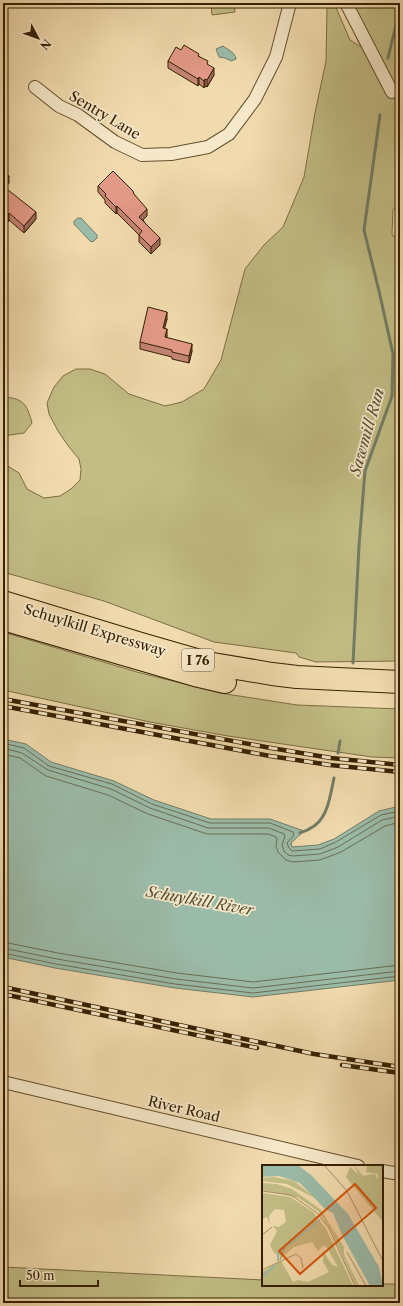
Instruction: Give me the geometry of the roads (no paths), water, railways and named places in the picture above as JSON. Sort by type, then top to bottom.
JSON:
[{"type":"highway","name":"Schuylkill Expressway","points":[[3,602],[207,663],[290,676],[400,682]]},
{"type":"highway","name":"Schuylkill Expressway","points":[[3,619],[172,669],[216,680],[269,689],[319,693],[400,696]]},
{"type":"street","name":"Sentry Lane","points":[[35,88],[59,106],[78,116],[115,142],[142,155],[171,154],[208,147],[229,134],[255,99],[276,57],[290,3]]},
{"type":"street","points":[[346,3],[392,92]]},
{"type":"street","name":"River Road","points":[[3,1082],[354,1165]]},
{"type":"street","points":[[383,1171],[400,1174]]},
{"type":"water","points":[[223,46],[233,53],[236,59],[231,61],[219,57],[216,49]]},
{"type":"water","points":[[81,218],[97,235],[97,238],[94,241],[91,242],[74,224],[74,221]]},
{"type":"water","name":"Schuylkill River","points":[[3,739],[26,744],[51,762],[114,781],[154,800],[211,819],[270,819],[304,831],[291,843],[292,847],[318,845],[334,839],[379,811],[400,806],[400,980],[253,997],[175,988],[55,968],[3,957]]},
{"type":"waterway","name":"Sawmill Run","points":[[388,58],[396,25],[398,3]]},
{"type":"waterway","name":"Sawmill Run","points":[[353,663],[359,546],[365,471],[392,396],[393,354],[364,230],[380,115]]},
{"type":"waterway","name":"Sawmill Run","points":[[338,753],[340,741]]},
{"type":"waterway","name":"Sawmill Run","points":[[300,833],[315,825],[324,814],[334,778]]},
{"type":"railway","points":[[3,699],[331,758],[400,765]]},
{"type":"railway","points":[[3,706],[270,756],[330,765],[400,772]]},
{"type":"railway","points":[[3,987],[314,1054],[400,1067]]},
{"type":"railway","points":[[3,994],[257,1048]]},
{"type":"railway","points":[[342,1065],[400,1073]]}]
